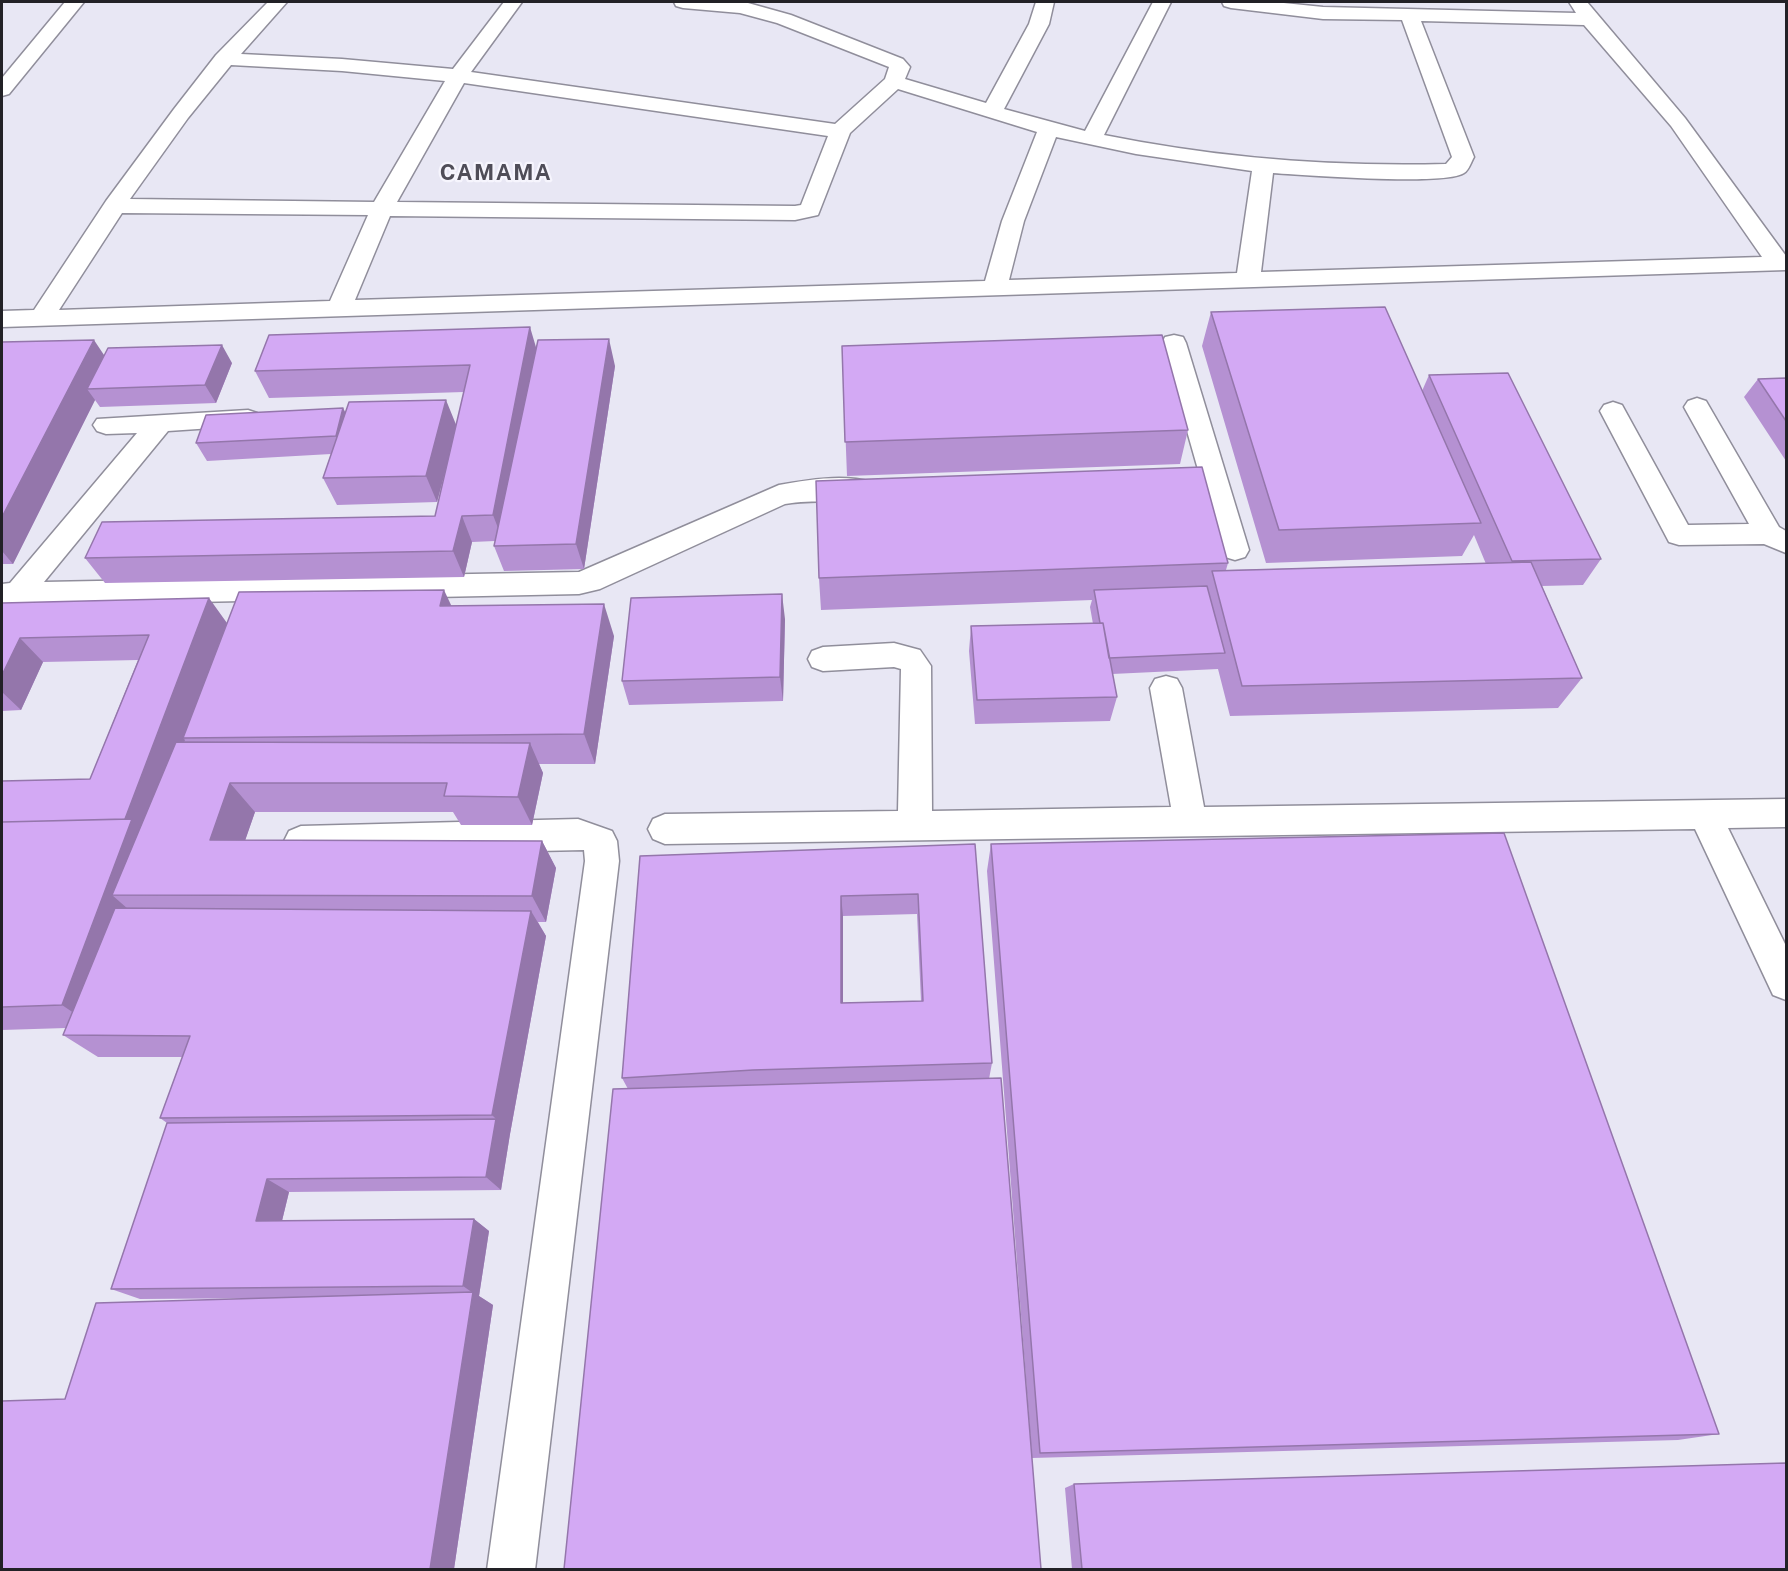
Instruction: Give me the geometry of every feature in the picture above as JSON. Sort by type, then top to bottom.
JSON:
[{"type":"street","points":[[2,90],[75,2]]},
{"type":"street","points":[[41,318],[114,206],[223,59],[278,2]]},
{"type":"street","points":[[339,309],[382,208],[458,76],[513,2]]},
{"type":"street","points":[[114,206],[795,213],[810,210],[840,131],[894,81],[900,73],[900,67],[896,63],[825,35],[741,7],[683,2]]},
{"type":"street","points":[[993,110],[1039,24],[1045,2]]},
{"type":"street","points":[[1091,139],[1162,2]]},
{"type":"street","points":[[1231,2],[1323,13],[1410,16],[1584,10],[1678,122],[1783,263]]},
{"type":"street","points":[[894,81],[1091,139],[1263,167],[1365,173],[1449,171],[1457,168],[1463,157],[1410,16]]},
{"type":"street","points":[[223,59],[342,65],[458,76],[840,131]]},
{"type":"street","points":[[995,287],[1013,221],[1049,128]]},
{"type":"street","points":[[1248,279],[1263,167]]},
{"type":"street","points":[[2,319],[1783,263]]},
{"type":"street","points":[[1174,343],[1235,550]]},
{"type":"street","points":[[1697,407],[1778,539]]},
{"type":"street","points":[[1613,411],[1679,535],[1778,539]]},
{"type":"street","points":[[105,425],[278,417]]},
{"type":"street","points":[[10,595],[161,422]]},
{"type":"street","points":[[1132,483],[1216,482]]},
{"type":"street","points":[[10,595],[579,583],[590,581],[779,495],[808,490],[892,488]]},
{"type":"street","points":[[823,659],[894,656],[909,658],[916,666],[915,825]]},
{"type":"street","points":[[1166,688],[1190,821]]},
{"type":"street","points":[[1704,813],[1786,983]]},
{"type":"street","points":[[665,829],[1786,813]]},
{"type":"street","points":[[299,841],[578,834],[600,841],[602,861],[511,1569]]},
{"type":"building","points":[[1385,307],[1481,523],[1279,530],[1211,312]]},
{"type":"building","points":[[530,327],[493,515],[462,516],[453,551],[85,558],[102,522],[435,516],[470,365],[255,371],[269,335]]},
{"type":"building","points":[[1162,335],[1188,430],[845,442],[842,346]]},
{"type":"building","points":[[609,339],[576,544],[494,546],[538,340]]},
{"type":"building","points":[[94,340],[2,517],[2,342]]},
{"type":"building","points":[[222,345],[205,385],[87,389],[108,348]]},
{"type":"building","points":[[1508,373],[1601,559],[1512,561],[1429,375]]},
{"type":"building","points":[[1786,378],[1786,421],[1758,379]]},
{"type":"building","points":[[446,400],[426,476],[323,478],[349,402]]},
{"type":"building","points":[[343,408],[336,436],[196,443],[206,415]]},
{"type":"building","points":[[1202,467],[1228,563],[819,578],[816,481]]},
{"type":"building","points":[[1531,562],[1582,678],[1242,686],[1212,571]]},
{"type":"building","points":[[1207,586],[1225,653],[1109,658],[1094,590]]},
{"type":"building","points":[[444,590],[440,606],[604,604],[584,734],[183,738],[239,592]]},
{"type":"building","points":[[782,594],[780,677],[622,681],[631,598]]},
{"type":"building","points":[[209,598],[125,819],[2,822],[2,781],[90,779],[149,635],[20,638],[2,675],[2,603]]},
{"type":"building","points":[[1103,623],[1117,697],[977,700],[971,626]]},
{"type":"building","points":[[176,742],[530,743],[518,797],[444,796],[447,783],[230,783],[210,840],[542,841],[532,896],[112,895]]},
{"type":"building","points":[[132,819],[62,1005],[2,1007],[2,822]]},
{"type":"building","points":[[1504,833],[1719,1434],[1040,1453],[991,844]]},
{"type":"building","points":[[975,844],[992,1063],[753,1070],[622,1078],[640,856]],"holes":[[[918,894],[923,1001],[841,1003],[841,896]]]},
{"type":"building","points":[[115,908],[531,911],[492,1115],[160,1118],[190,1036],[63,1035]]},
{"type":"building","points":[[1001,1078],[1041,1569],[564,1569],[613,1089]]},
{"type":"building","points":[[496,1119],[486,1177],[267,1179],[256,1221],[474,1219],[463,1286],[111,1289],[167,1123]]},
{"type":"building","points":[[473,1292],[430,1569],[2,1569],[2,1401],[65,1399],[96,1303]]},
{"type":"building","points":[[1786,1463],[1786,1569],[1082,1569],[1074,1484]]},
{"type":"district","name":"CAMAMA","points":[[496,173]]}]
